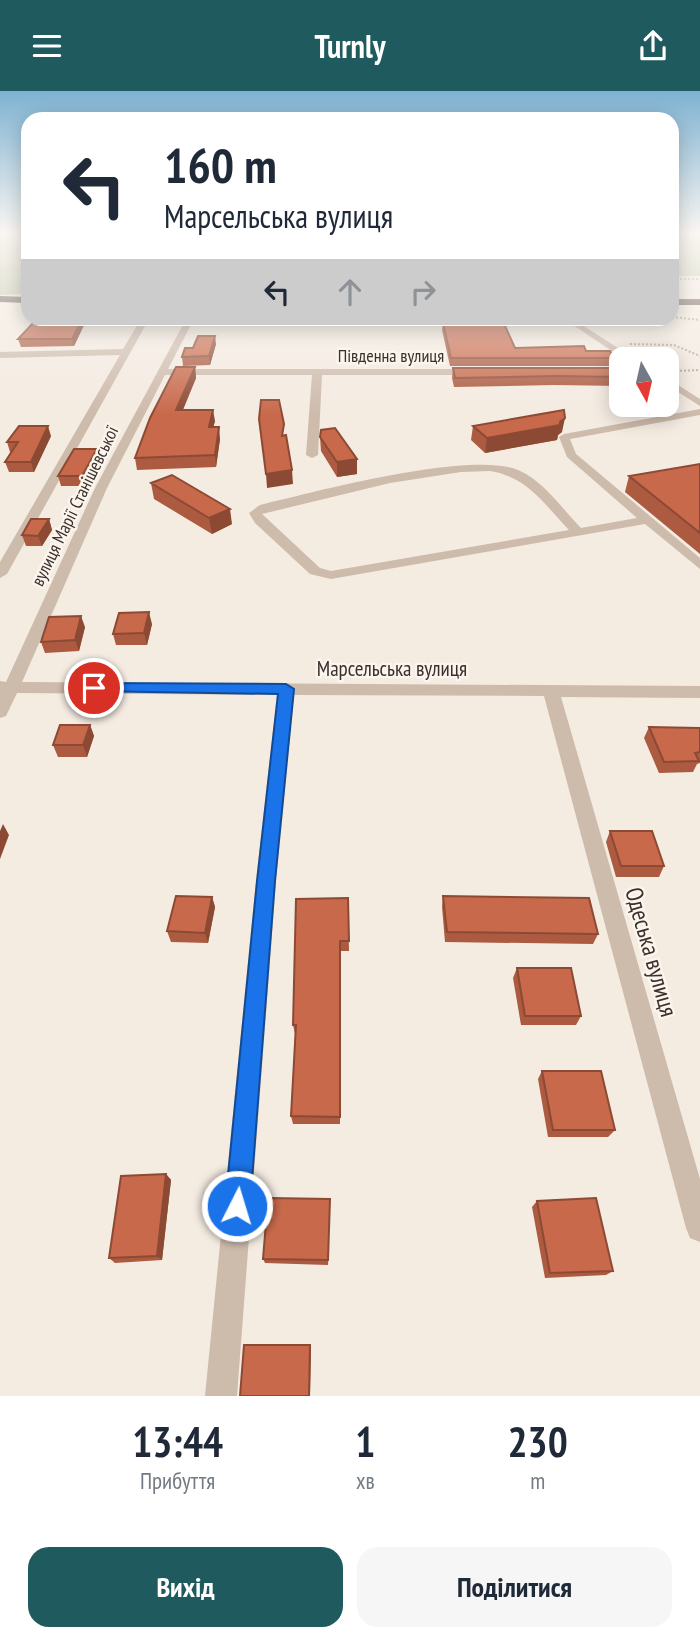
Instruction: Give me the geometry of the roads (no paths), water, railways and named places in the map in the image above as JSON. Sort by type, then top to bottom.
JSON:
[{"type":"highway","points":[[0,299],[21,300]]},
{"type":"highway","points":[[679,302],[700,302]]},
{"type":"street","name":"вулиця Марії Станішевської","points":[[0,574],[141,326]]},
{"type":"street","name":"вулиця Марії Станішевської","points":[[0,712],[6,687],[84,524],[186,326]]},
{"type":"street","points":[[579,326],[612,347]]},
{"type":"street","points":[[0,355],[125,352]]},
{"type":"street","name":"Південна вулиця","points":[[160,372],[483,372]]},
{"type":"street","points":[[312,455],[317,372]]},
{"type":"street","points":[[679,389],[700,403]]},
{"type":"street","points":[[700,412],[564,437],[571,455],[700,565]]},
{"type":"street","points":[[578,532],[521,476],[495,468],[477,467],[421,476],[264,508],[255,513],[315,571],[331,575],[647,520]]},
{"type":"street","name":"Марсельська вулиця","points":[[6,687],[700,692]]},
{"type":"street","points":[[221,1396],[266,881],[286,689]]},
{"type":"street","name":"Одеська вулиця","points":[[551,691],[700,1228]]}]
